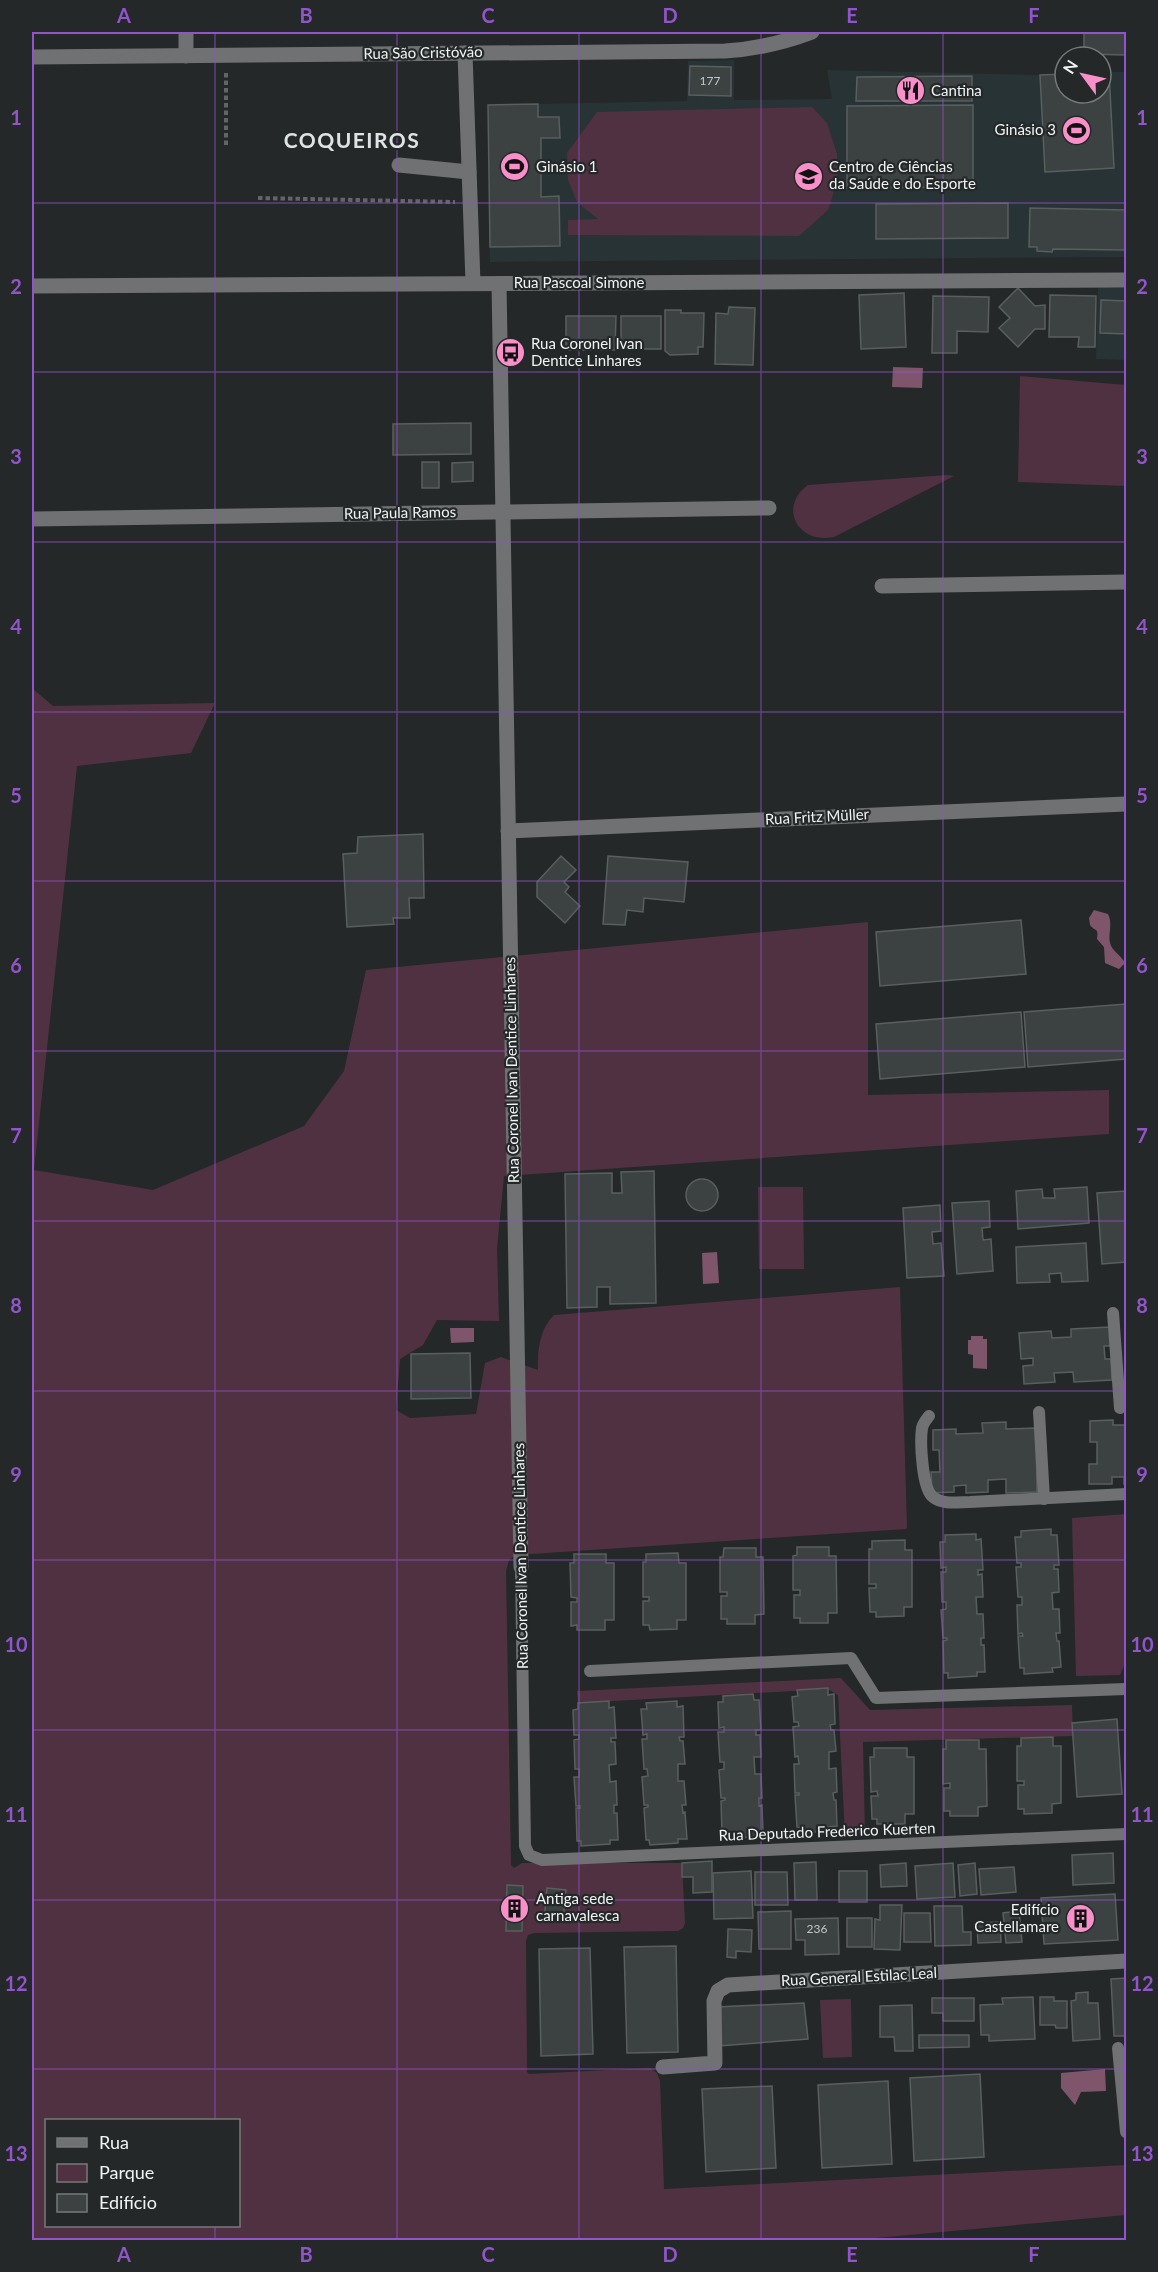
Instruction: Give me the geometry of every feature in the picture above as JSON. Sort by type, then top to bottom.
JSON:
[{"type":"street","points":[[186,32],[186,56]]},
{"type":"street","name":"Rua São Cristóvão","points":[[32,57],[756,49],[786,42],[812,32]]},
{"type":"street","points":[[465,53],[473,284]]},
{"type":"street","points":[[399,165],[469,172]]},
{"type":"street","name":"Rua Pascoal Simone","points":[[32,286],[1126,280]]},
{"type":"street","name":"Rua Coronel Ivan Dentice Linhares","points":[[499,284],[521,1567]]},
{"type":"street","name":"Rua Paula Ramos","points":[[32,519],[769,508]]},
{"type":"street","points":[[882,586],[1126,582]]},
{"type":"street","name":"Rua Fritz Müller","points":[[508,831],[1126,804]]},
{"type":"street","name":"Rua General Estilac Leal","points":[[663,2067],[715,2063],[714,2001],[718,1991],[728,1985],[1126,1961]]},
{"type":"lane","points":[[1113,1313],[1120,1408]]},
{"type":"lane","points":[[1039,1412],[1044,1499]]},
{"type":"lane","points":[[929,1416],[922,1429],[925,1481],[929,1493],[936,1499],[945,1502],[970,1502],[1126,1494]]},
{"type":"lane","name":"Rua Coronel Ivan Dentice Linhares","points":[[521,1567],[525,1846],[529,1855]]},
{"type":"lane","points":[[590,1671],[851,1658],[876,1698],[1126,1689]]},
{"type":"lane","name":"Rua Deputado Frederico Kuerten","points":[[529,1855],[542,1860],[1126,1834]]},
{"type":"lane","points":[[1118,2049],[1126,2132]]},
{"type":"path","points":[[226,55],[226,147]]},
{"type":"path","points":[[258,198],[470,203]]},
{"type":"shaded area","name":"Centro de Ciências da Saúde e do Esporte","points":[[734,60],[734,100],[832,99],[827,70],[1053,74],[1053,105],[1113,105],[1113,72],[1126,72],[1126,257],[490,262],[488,105],[687,101],[688,61]]},
{"type":"shaded area","points":[[1098,287],[1126,288],[1126,360],[1096,359]]},
{"type":"shaded area","points":[[893,367],[923,368],[922,388],[892,387]]},
{"type":"shaded area","points":[[1094,910],[1108,914],[1110,943],[1125,963],[1119,969],[1105,963],[1104,947],[1097,939],[1097,931],[1090,925],[1089,918]]},
{"type":"shaded area","points":[[717,1252],[719,1283],[703,1284],[702,1253]]},
{"type":"shaded area","points":[[450,1328],[474,1328],[474,1342],[451,1343]]},
{"type":"shaded area","points":[[971,1336],[983,1336],[983,1339],[987,1339],[987,1369],[973,1368],[973,1355],[968,1354],[968,1340],[971,1340]]},
{"type":"shaded area","points":[[1105,2069],[1106,2091],[1081,2092],[1075,2105],[1061,2088],[1061,2073]]},
{"type":"green space","points":[[812,107],[827,123],[837,154],[837,182],[828,210],[799,236],[568,235],[568,220],[598,219],[577,202],[568,180],[567,153],[597,112]]},
{"type":"green space","points":[[1020,376],[1126,385],[1126,486],[1018,482]]},
{"type":"green space","points":[[954,476],[834,537],[821,538],[810,535],[802,530],[793,513],[794,503],[808,485]]},
{"type":"green space","points":[[32,688],[53,706],[215,703],[191,753],[77,766],[34,1170],[153,1190],[304,1126],[344,1071],[366,970],[868,922],[868,1095],[1109,1090],[1109,1134],[504,1176],[497,1248],[499,1321],[437,1320],[423,1345],[400,1359],[396,1410],[410,1418],[476,1414],[485,1363],[501,1357],[538,1370],[540,1340],[545,1326],[554,1315],[900,1287],[906,1529],[516,1555],[509,1560],[506,1571],[511,1865],[514,1868],[522,1863],[682,1863],[685,1923],[678,1931],[534,1933],[528,1935],[526,1941],[527,2072],[529,2074],[650,2068],[657,2073],[660,2081],[664,2189],[1126,2165],[1126,2215],[854,2240],[32,2240]]},
{"type":"green space","points":[[758,1187],[803,1187],[804,1269],[759,1269]]},
{"type":"green space","points":[[1126,1514],[1126,1661],[1120,1675],[1076,1676],[1072,1518]]},
{"type":"green space","points":[[841,1678],[870,1710],[1072,1705],[1073,1736],[863,1742],[865,1834],[845,1835],[838,1695],[828,1689],[578,1703],[577,1691]]},
{"type":"green space","points":[[851,1999],[852,2057],[823,2058],[820,2000]]},
{"type":"building","points":[[1084,32],[1126,32],[1126,55],[1113,55],[1113,45],[1084,45]]},
{"type":"building","points":[[690,66],[731,67],[731,96],[689,95]]},
{"type":"building","name":"Ginásio 3","points":[[1053,74],[1053,105],[1111,105],[1114,168],[1045,172],[1040,75]]},
{"type":"building","points":[[972,76],[972,101],[856,101],[857,77]]},
{"type":"building","name":"Ginásio 1","points":[[538,104],[538,117],[559,117],[560,138],[541,138],[541,197],[559,196],[560,246],[490,247],[488,105]]},
{"type":"building","points":[[973,105],[973,187],[847,188],[847,106]]},
{"type":"building","points":[[1008,203],[1008,238],[876,239],[876,204]]},
{"type":"building","points":[[1030,208],[1126,210],[1126,250],[1053,249],[1052,252],[1037,251],[1037,247],[1029,247]]},
{"type":"building","points":[[1018,288],[1035,306],[1045,305],[1045,329],[1035,329],[1018,347],[999,328],[1010,318],[999,307]]},
{"type":"building","points":[[904,293],[906,347],[861,349],[859,295]]},
{"type":"building","points":[[1050,295],[1096,296],[1095,347],[1078,347],[1079,337],[1049,337]]},
{"type":"building","points":[[933,296],[989,297],[988,332],[957,331],[957,353],[932,353]]},
{"type":"building","points":[[1101,300],[1126,301],[1126,334],[1100,333]]},
{"type":"building","points":[[729,307],[755,308],[753,365],[715,364],[716,313],[728,314]]},
{"type":"building","points":[[665,310],[704,313],[703,347],[698,347],[698,354],[670,355],[665,351]]},
{"type":"building","points":[[566,316],[616,316],[615,350],[566,350]]},
{"type":"building","points":[[621,316],[661,316],[661,349],[621,349]]},
{"type":"building","points":[[471,423],[471,454],[393,455],[393,424]]},
{"type":"building","points":[[422,462],[439,462],[439,488],[422,488]]},
{"type":"building","points":[[473,462],[473,481],[452,482],[452,463]]},
{"type":"building","points":[[423,834],[424,898],[409,898],[410,918],[393,918],[394,924],[347,927],[343,854],[357,853],[358,837]]},
{"type":"building","points":[[561,856],[576,870],[564,882],[569,887],[565,892],[580,906],[565,923],[537,897],[537,882]]},
{"type":"building","points":[[608,856],[688,862],[684,902],[644,898],[643,912],[627,910],[625,925],[603,924]]},
{"type":"building","points":[[1021,920],[1026,974],[880,986],[876,932]]},
{"type":"building","points":[[1126,1004],[1126,1059],[1028,1067],[1024,1012]]},
{"type":"building","points":[[1021,1012],[1025,1067],[880,1079],[876,1024]]},
{"type":"building","points":[[654,1171],[656,1303],[610,1304],[610,1287],[597,1287],[597,1307],[567,1308],[565,1174],[612,1173],[612,1193],[622,1193],[621,1172]]},
{"type":"building","points":[[702,1179],[714,1183],[718,1195],[714,1207],[702,1211],[690,1207],[686,1195],[690,1183]]},
{"type":"building","points":[[1087,1187],[1089,1223],[1018,1229],[1016,1191],[1042,1189],[1043,1198],[1055,1198],[1054,1189]]},
{"type":"building","points":[[1126,1191],[1126,1262],[1102,1264],[1097,1193]]},
{"type":"building","points":[[989,1201],[990,1227],[982,1228],[983,1240],[991,1239],[993,1271],[957,1274],[952,1203]]},
{"type":"building","points":[[940,1205],[941,1231],[932,1232],[933,1244],[941,1243],[944,1276],[907,1278],[903,1208]]},
{"type":"building","points":[[1086,1243],[1088,1281],[1062,1282],[1061,1273],[1049,1274],[1050,1282],[1017,1283],[1016,1247]]},
{"type":"building","points":[[1110,1327],[1111,1346],[1104,1346],[1105,1359],[1111,1359],[1112,1380],[1074,1382],[1073,1372],[1054,1373],[1055,1382],[1024,1384],[1023,1366],[1033,1365],[1033,1358],[1021,1359],[1019,1333],[1051,1331],[1052,1338],[1071,1337],[1071,1329]]},
{"type":"building","points":[[470,1353],[471,1398],[411,1399],[411,1354]]},
{"type":"building","points":[[1113,1420],[1113,1425],[1126,1425],[1126,1484],[1124,1484],[1124,1477],[1112,1477],[1112,1484],[1089,1484],[1089,1464],[1097,1464],[1097,1442],[1090,1442],[1090,1421]]},
{"type":"building","points":[[1006,1422],[1006,1429],[1036,1428],[1037,1492],[1006,1493],[1006,1479],[988,1480],[988,1492],[966,1493],[966,1485],[954,1486],[954,1492],[932,1493],[931,1472],[940,1472],[939,1450],[933,1450],[933,1430],[956,1429],[956,1434],[983,1433],[982,1423]]},
{"type":"building","points":[[1051,1529],[1051,1535],[1057,1535],[1059,1565],[1054,1565],[1054,1569],[1058,1569],[1059,1592],[1052,1593],[1053,1609],[1059,1609],[1060,1633],[1056,1633],[1057,1641],[1059,1641],[1061,1667],[1052,1668],[1053,1672],[1024,1674],[1024,1668],[1020,1668],[1018,1636],[1023,1636],[1022,1633],[1018,1634],[1017,1605],[1022,1605],[1022,1597],[1018,1597],[1016,1567],[1021,1567],[1021,1563],[1017,1563],[1015,1537],[1021,1537],[1021,1531]]},
{"type":"building","points":[[976,1534],[976,1540],[981,1539],[983,1570],[978,1570],[978,1575],[982,1574],[983,1597],[976,1597],[977,1614],[983,1614],[984,1638],[981,1638],[981,1645],[984,1645],[985,1672],[977,1672],[977,1676],[948,1678],[948,1673],[944,1673],[943,1641],[947,1638],[943,1638],[941,1610],[946,1609],[946,1602],[942,1602],[941,1572],[946,1572],[946,1567],[941,1568],[940,1542],[945,1542],[945,1535]]},
{"type":"building","points":[[905,1540],[905,1550],[912,1550],[912,1607],[904,1607],[904,1616],[876,1617],[876,1612],[870,1612],[869,1588],[876,1588],[876,1584],[869,1584],[869,1549],[872,1549],[872,1541]]},
{"type":"building","points":[[797,1547],[829,1547],[829,1556],[836,1556],[837,1613],[828,1613],[828,1623],[800,1623],[800,1618],[794,1618],[794,1595],[800,1595],[800,1590],[793,1590],[793,1556],[797,1555]]},
{"type":"building","points":[[724,1548],[756,1548],[756,1557],[763,1557],[764,1614],[755,1615],[755,1624],[727,1624],[727,1619],[721,1619],[721,1596],[727,1596],[727,1592],[720,1592],[720,1557],[723,1557]]},
{"type":"building","points":[[678,1553],[679,1563],[686,1563],[686,1620],[677,1620],[677,1629],[650,1630],[649,1625],[643,1625],[643,1601],[649,1601],[649,1597],[643,1597],[643,1562],[646,1562],[646,1554]]},
{"type":"building","points":[[574,1554],[606,1554],[606,1563],[614,1563],[614,1620],[605,1620],[605,1630],[577,1630],[577,1625],[571,1626],[571,1602],[577,1602],[577,1598],[571,1597],[570,1563],[574,1563]]},
{"type":"building","points":[[828,1688],[828,1695],[834,1694],[835,1724],[830,1725],[831,1730],[834,1730],[836,1751],[829,1752],[829,1769],[836,1768],[837,1792],[833,1793],[834,1800],[836,1800],[837,1826],[829,1827],[829,1831],[801,1833],[801,1828],[797,1827],[795,1795],[799,1793],[795,1793],[794,1764],[799,1764],[798,1756],[795,1757],[793,1727],[799,1726],[798,1722],[794,1722],[792,1697],[798,1696],[797,1690]]},
{"type":"building","points":[[753,1694],[754,1700],[759,1700],[761,1730],[756,1730],[756,1735],[760,1735],[761,1757],[754,1757],[755,1774],[761,1774],[762,1798],[759,1798],[759,1806],[762,1805],[763,1832],[755,1832],[755,1837],[726,1838],[726,1833],[722,1833],[721,1801],[725,1798],[721,1798],[719,1770],[724,1769],[724,1762],[720,1762],[718,1732],[724,1732],[724,1727],[719,1728],[718,1702],[723,1702],[723,1696]]},
{"type":"building","points":[[609,1701],[609,1708],[614,1707],[616,1738],[611,1738],[611,1742],[615,1742],[616,1764],[609,1765],[610,1782],[616,1781],[617,1805],[614,1805],[614,1813],[617,1813],[618,1840],[610,1840],[610,1844],[581,1846],[581,1841],[577,1841],[576,1808],[580,1806],[576,1806],[574,1777],[579,1777],[579,1769],[575,1769],[574,1740],[579,1739],[579,1735],[574,1735],[573,1710],[578,1709],[578,1703]]},
{"type":"building","points":[[677,1701],[677,1707],[683,1706],[684,1737],[679,1737],[680,1741],[683,1741],[685,1764],[678,1764],[678,1781],[684,1781],[686,1805],[682,1805],[683,1813],[685,1812],[687,1839],[678,1839],[678,1843],[650,1845],[649,1840],[646,1840],[644,1808],[648,1805],[644,1805],[642,1777],[648,1776],[647,1769],[644,1769],[642,1739],[647,1739],[647,1734],[643,1735],[641,1709],[647,1709],[646,1703]]},
{"type":"building","points":[[1117,1719],[1122,1794],[1077,1797],[1072,1723]]},
{"type":"building","points":[[1053,1737],[1053,1746],[1061,1746],[1061,1803],[1052,1804],[1052,1813],[1024,1814],[1024,1809],[1018,1809],[1018,1785],[1024,1785],[1024,1781],[1017,1781],[1017,1746],[1021,1746],[1021,1738]]},
{"type":"building","points":[[946,1740],[979,1740],[979,1749],[986,1749],[987,1806],[978,1807],[978,1816],[950,1816],[950,1811],[944,1811],[944,1788],[950,1788],[950,1783],[943,1784],[943,1749],[946,1749]]},
{"type":"building","points":[[874,1748],[907,1748],[907,1757],[914,1757],[914,1814],[905,1814],[905,1824],[877,1824],[877,1819],[872,1819],[871,1796],[878,1796],[877,1791],[871,1792],[870,1757],[874,1757]]},
{"type":"building","points":[[1113,1853],[1114,1883],[1073,1885],[1072,1855]]},
{"type":"building","points":[[712,1861],[712,1892],[693,1893],[693,1877],[682,1877],[682,1863]]},
{"type":"building","points":[[816,1862],[817,1900],[795,1900],[794,1863]]},
{"type":"building","points":[[906,1863],[907,1886],[881,1887],[880,1865]]},
{"type":"building","points":[[953,1863],[955,1897],[917,1899],[915,1866]]},
{"type":"building","points":[[975,1863],[977,1894],[960,1896],[958,1865]]},
{"type":"building","points":[[1014,1867],[1016,1892],[981,1895],[979,1869]]},
{"type":"building","points":[[751,1871],[753,1918],[714,1919],[713,1873]]},
{"type":"building","points":[[839,1871],[867,1871],[867,1902],[839,1902]]},
{"type":"building","points":[[755,1872],[787,1872],[788,1905],[755,1905]]},
{"type":"building","name":"Antiga sede carnavalesca","points":[[507,1885],[523,1886],[522,1931],[506,1931]]},
{"type":"building","points":[[547,1888],[566,1890],[563,1921],[544,1920]]},
{"type":"building","name":"Edifício Castellamare","points":[[1115,1894],[1118,1940],[1044,1944],[1041,1898]]},
{"type":"building","points":[[880,1905],[902,1905],[900,1950],[874,1949],[875,1919],[880,1920]]},
{"type":"building","points":[[934,1906],[962,1906],[963,1932],[971,1932],[971,1945],[935,1946]]},
{"type":"building","points":[[791,1911],[791,1949],[759,1949],[758,1912]]},
{"type":"building","points":[[1019,1911],[1022,1942],[1006,1943],[1003,1913]]},
{"type":"building","points":[[904,1913],[930,1913],[931,1942],[904,1942]]},
{"type":"building","points":[[838,1918],[839,1954],[805,1955],[805,1940],[796,1940],[795,1919]]},
{"type":"building","points":[[847,1918],[872,1918],[872,1947],[847,1947]]},
{"type":"building","points":[[1000,1922],[1001,1942],[978,1943],[977,1923]]},
{"type":"building","points":[[728,1929],[752,1930],[751,1952],[736,1951],[736,1958],[727,1957]]},
{"type":"building","points":[[676,1946],[678,2052],[627,2053],[624,1947]]},
{"type":"building","points":[[590,1948],[593,2054],[541,2056],[539,1949]]},
{"type":"building","points":[[1126,1978],[1126,2036],[1114,2036],[1111,1979]]},
{"type":"building","points":[[1088,1992],[1088,2003],[1098,2003],[1100,2039],[1073,2041],[1071,2001],[1076,2000],[1076,1993]]},
{"type":"building","points":[[1033,1997],[1035,2039],[989,2041],[989,2035],[981,2035],[980,2005],[1003,2004],[1002,1998]]},
{"type":"building","points":[[1040,1997],[1054,1997],[1054,2001],[1067,2001],[1067,2028],[1040,2025]]},
{"type":"building","points":[[932,1998],[974,1998],[974,2021],[943,2021],[943,2013],[932,2013]]},
{"type":"building","points":[[804,2003],[808,2039],[719,2046],[716,2007]]},
{"type":"building","points":[[912,2005],[913,2051],[895,2051],[894,2037],[880,2037],[880,2006]]},
{"type":"building","points":[[919,2035],[969,2035],[969,2047],[919,2048]]},
{"type":"building","points":[[980,2074],[984,2157],[914,2161],[910,2078]]},
{"type":"building","points":[[888,2081],[892,2164],[822,2168],[818,2085]]},
{"type":"building","points":[[772,2086],[776,2168],[706,2172],[702,2089]]},
{"type":"place","name":"Cantina","points":[[910,91]]},
{"type":"place","name":"Ginásio 3","points":[[1077,130]]},
{"type":"place","name":"Ginásio 1","points":[[515,167]]},
{"type":"place","name":"Centro de Ciências da Saúde e do Esporte","points":[[808,176]]},
{"type":"place","name":"Rua Coronel Ivan Dentice Linhares","points":[[510,353]]},
{"type":"place","name":"Antiga sede carnavalesca","points":[[515,1908]]},
{"type":"place","name":"Edifício Castellamare","points":[[1080,1919]]},
{"type":"district","name":"COQUEIROS","points":[[352,141]]}]
